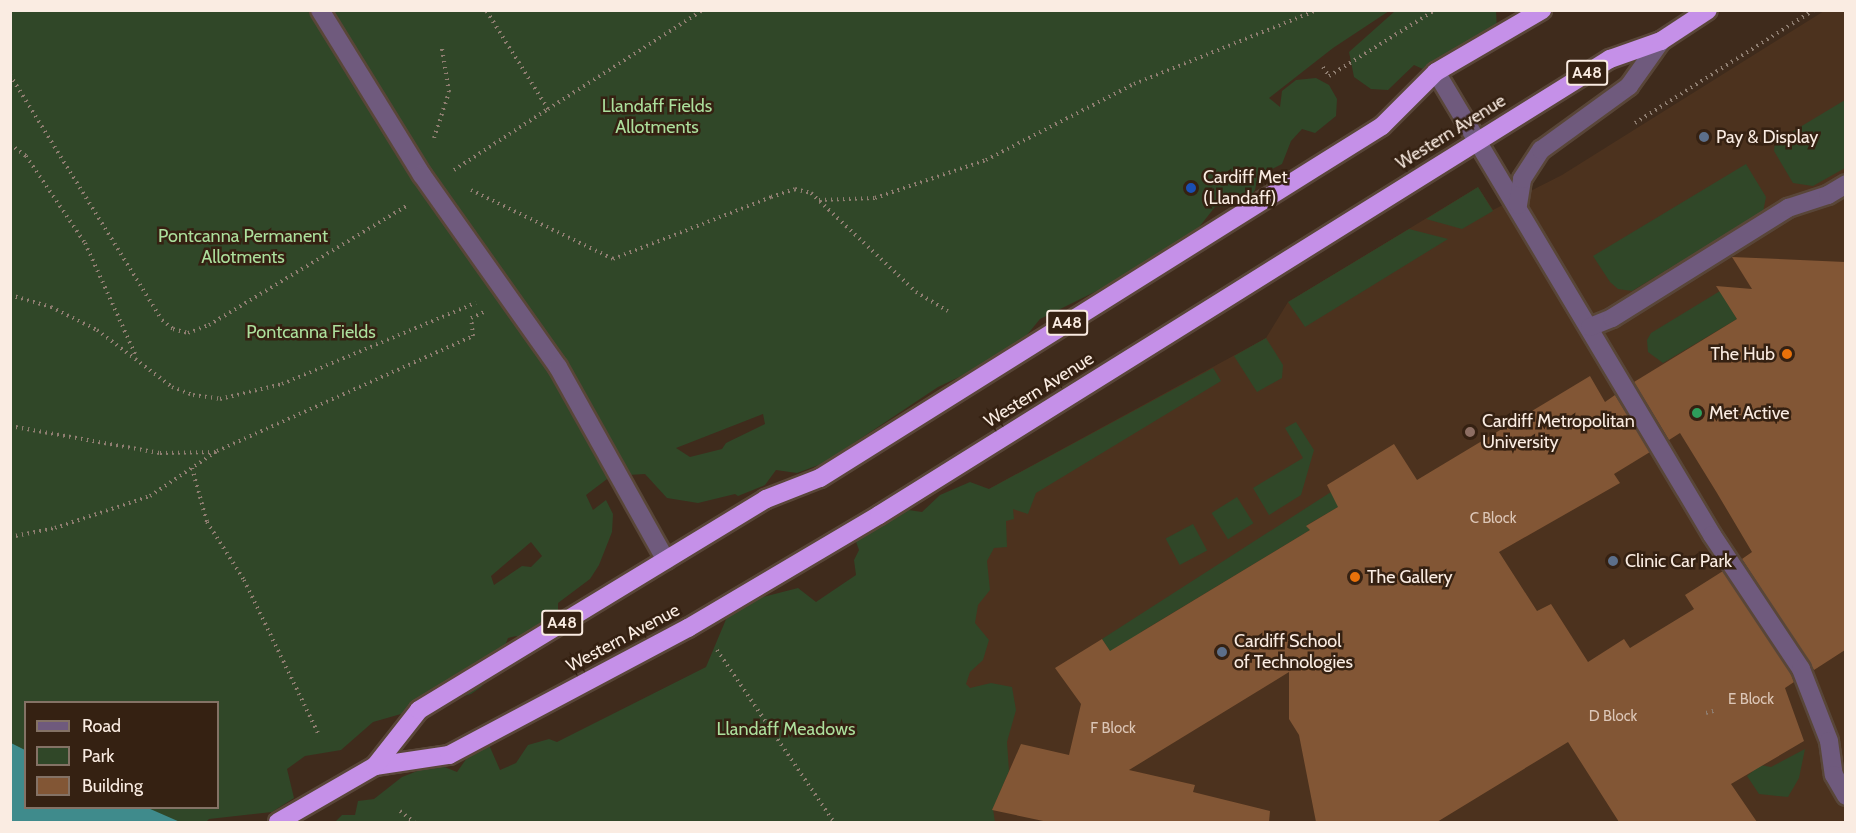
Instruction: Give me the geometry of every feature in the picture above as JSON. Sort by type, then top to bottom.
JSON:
[{"type":"highway","name":"Western Avenue","points":[[375,766],[419,710],[766,499],[820,478],[1382,126],[1436,72],[1542,10]]},
{"type":"highway","name":"Western Avenue","points":[[278,822],[375,766],[449,755],[688,628],[879,515],[1610,59],[1660,41],[1708,10]]},
{"type":"lane","points":[[320,10],[385,119],[572,389],[666,560]]},
{"type":"lane","points":[[1518,205],[1522,179],[1541,150],[1629,86],[1660,41]]},
{"type":"lane","points":[[1436,72],[1518,205],[1699,515],[1801,669],[1828,741],[1834,775],[1845,796]]},
{"type":"lane","points":[[1590,327],[1612,318],[1788,208],[1845,184]]},
{"type":"path","points":[[486,10],[548,109]]},
{"type":"path","points":[[10,75],[162,320],[173,330],[188,333],[209,325],[433,188],[548,109],[703,10]]},
{"type":"path","points":[[818,200],[875,198],[986,160],[1134,84],[1317,10]]},
{"type":"path","points":[[1323,67],[1329,76],[1435,10]]},
{"type":"path","points":[[1635,123],[1814,10]]},
{"type":"path","points":[[432,143],[449,92],[442,49]]},
{"type":"path","points":[[10,144],[26,156],[85,243],[138,359]]},
{"type":"path","points":[[461,185],[612,259],[795,189],[812,193],[916,292],[948,311]]},
{"type":"path","points":[[10,295],[51,307],[88,325],[138,359],[172,387],[193,395],[220,399],[243,396],[507,292]]},
{"type":"path","points":[[10,537],[137,501],[217,452],[473,336],[471,318],[507,292]]},
{"type":"path","points":[[10,426],[160,453],[217,452]]},
{"type":"path","points":[[192,468],[207,522],[244,580],[319,735]]},
{"type":"path","points":[[717,650],[834,822]]},
{"type":"path","points":[[1706,713],[1717,710]]},
{"type":"path","points":[[400,811],[414,822]]},
{"type":"shaded area","name":"Cardiff Metropolitan University","points":[[1824,11],[1845,11],[1845,822],[938,822],[976,496],[1266,338],[1288,302],[1478,187],[1493,210],[1562,175]]},
{"type":"green space","points":[[1496,10],[1497,30],[1427,71],[1414,65],[1388,90],[1371,89],[1354,77],[1349,52],[1395,11]]},
{"type":"green space","name":"Pontcanna Fields","points":[[10,11],[1389,11],[1333,48],[1269,98],[1280,107],[1282,91],[1296,80],[1316,78],[1329,85],[1337,99],[1336,116],[1315,133],[1302,129],[1291,141],[1282,164],[1258,176],[1255,190],[1244,205],[1215,207],[1192,236],[1129,275],[1040,319],[1022,341],[995,360],[938,387],[824,463],[797,473],[776,470],[765,485],[738,496],[735,494],[698,503],[667,498],[645,474],[611,476],[586,495],[593,510],[606,500],[613,514],[612,532],[599,565],[590,579],[558,603],[558,617],[524,640],[516,636],[508,638],[495,671],[481,687],[471,694],[373,722],[341,750],[305,756],[287,769],[294,798],[272,812],[209,819],[206,822],[112,822],[92,809],[219,809],[219,701],[24,701],[24,770],[11,764]],"holes":[[[763,414],[765,424],[726,443],[722,449],[690,457],[676,448]],[[531,542],[542,556],[531,567],[522,566],[494,585],[491,576]]]},
{"type":"green space","points":[[1845,100],[1845,168],[1813,186],[1793,183],[1774,151],[1775,142]]},
{"type":"green space","points":[[1746,164],[1766,197],[1763,212],[1632,291],[1618,289],[1610,282],[1593,256]]},
{"type":"green space","points":[[1478,187],[1493,211],[1462,229],[1426,219]]},
{"type":"green space","points":[[1409,229],[1448,239],[1305,327],[1288,302]]},
{"type":"green space","points":[[1720,291],[1737,319],[1663,363],[1648,352],[1647,340],[1651,333]]},
{"type":"green space","points":[[1266,338],[1283,365],[1282,378],[1257,392],[1234,356]]},
{"type":"green space","name":"Llandaff Meadows","points":[[1213,368],[1221,381],[1036,493],[1028,514],[1013,509],[1014,519],[1006,521],[1007,547],[994,548],[987,561],[990,590],[978,605],[975,623],[989,640],[983,660],[970,672],[966,684],[970,688],[991,683],[1012,687],[1016,710],[1007,742],[1009,771],[993,809],[995,822],[335,822],[342,815],[355,815],[358,801],[374,799],[402,777],[437,764],[457,772],[474,748],[489,745],[500,770],[516,763],[528,745],[549,739],[557,742],[706,667],[732,605],[798,588],[816,602],[856,575],[854,560],[859,550],[855,539],[902,509],[922,512],[940,495],[970,482],[989,489]]},
{"type":"green space","points":[[1296,422],[1314,450],[1301,495],[1269,515],[1253,488],[1303,458],[1285,428]]},
{"type":"green space","points":[[1331,492],[1340,506],[1307,525],[1310,530],[1141,632],[1122,670],[1102,639]]},
{"type":"green space","points":[[1237,497],[1253,523],[1228,539],[1212,513]]},
{"type":"green space","points":[[1193,524],[1207,550],[1180,565],[1166,539]]},
{"type":"green space","points":[[1805,749],[1799,778],[1788,797],[1759,794],[1747,776],[1760,765],[1771,767]]},
{"type":"water","points":[[11,743],[24,750],[24,809],[150,809],[180,822],[11,822]]},
{"type":"building","points":[[1732,257],[1845,262],[1845,650],[1814,670],[1742,559],[1752,552],[1680,433],[1669,440],[1634,382],[1737,319],[1716,286],[1752,289]]},
{"type":"building","points":[[1590,376],[1605,402],[1615,395],[1650,452],[1614,474],[1620,483],[1499,552],[1537,611],[1551,604],[1588,662],[1624,639],[1630,648],[1694,609],[1685,595],[1723,571],[1791,674],[1794,682],[1785,688],[1804,741],[1731,784],[1757,822],[1619,822],[1568,742],[1437,822],[1316,822],[1299,735],[1289,719],[1289,672],[1129,770],[1195,785],[1193,792],[1270,811],[1269,822],[1048,822],[992,810],[1021,744],[1069,755],[1081,704],[1055,668],[1102,639],[1110,651],[1310,530],[1306,526],[1338,507],[1327,485],[1394,444],[1417,480]]},
{"type":"place","name":"Pay & Display","points":[[1704,137]]},
{"type":"place","name":"Cardiff Met (Llandaff)","points":[[1191,188]]},
{"type":"place","name":"The Hub","points":[[1787,354]]},
{"type":"place","name":"Met Active","points":[[1697,413]]},
{"type":"place","name":"Cardiff Metropolitan University","points":[[1470,432]]},
{"type":"place","name":"Clinic Car Park","points":[[1613,561]]},
{"type":"place","name":"The Gallery","points":[[1355,577]]},
{"type":"place","name":"Cardiff School of Technologies","points":[[1222,652]]},
{"type":"park label","name":"Llandaff Fields Allotments","points":[[657,117]]},
{"type":"park label","name":"Pontcanna Permanent Allotments","points":[[243,247]]}]
